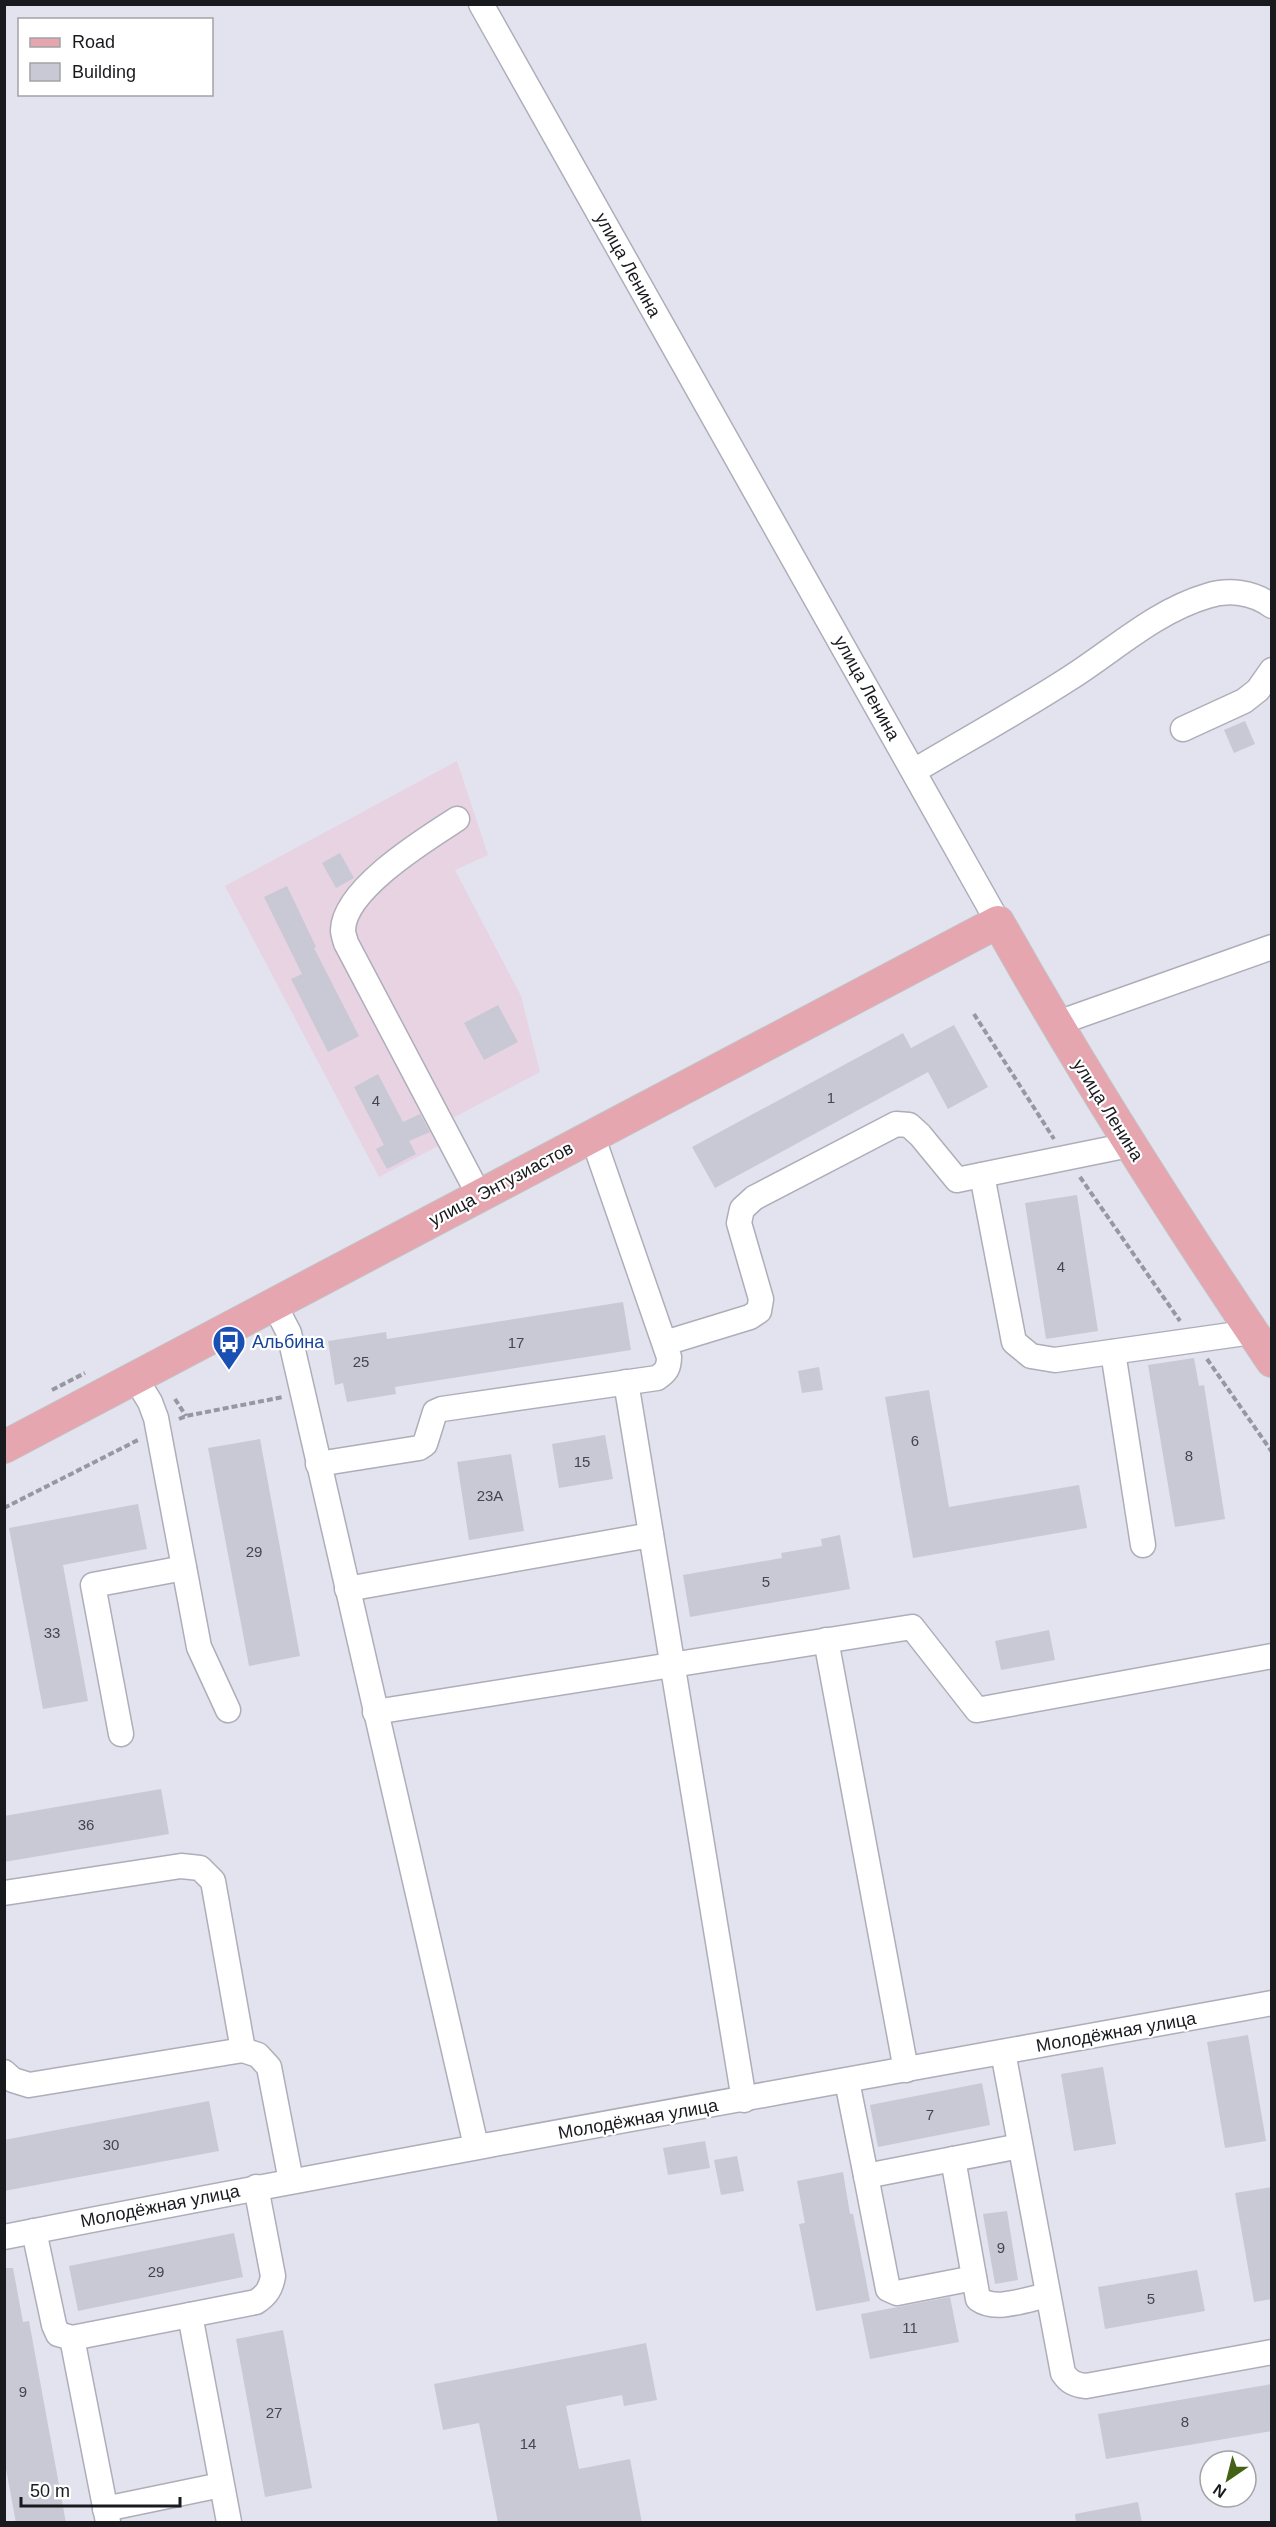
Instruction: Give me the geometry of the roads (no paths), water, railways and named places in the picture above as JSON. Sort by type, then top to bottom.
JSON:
[{"type":"main road","name":"улица Ленина","points":[[998,922],[1055,1024],[1129,1144],[1272,1361]]},
{"type":"main road","name":"улица Энтузиастов","points":[[4,1447],[998,922]]},
{"type":"street","name":"улица Ленина","points":[[481,4],[998,922]]},
{"type":"street","points":[[914,771],[1070,678],[1173,610],[1207,596],[1226,592],[1247,594],[1262,599],[1272,606]]},
{"type":"street","points":[[1183,729],[1245,700],[1258,690],[1272,670]]},
{"type":"street","points":[[457,819],[381,872],[352,907],[345,919],[343,930],[346,943],[479,1195]]},
{"type":"street","points":[[1055,1024],[1272,947]]},
{"type":"street","points":[[665,1343],[750,1317],[759,1311],[761,1299],[739,1223],[742,1209],[754,1198],[896,1124],[909,1125],[920,1135],[957,1180],[1129,1144]]},
{"type":"street","points":[[318,1464],[419,1448],[425,1444],[435,1412],[442,1409],[657,1378],[665,1373],[669,1365],[669,1357],[665,1343],[592,1135]]},
{"type":"street","points":[[982,1175],[1014,1342],[1031,1356],[1055,1360],[1252,1332]]},
{"type":"street","points":[[274,1304],[289,1333],[477,2146]]},
{"type":"street","points":[[1113,1352],[1143,1545]]},
{"type":"street","points":[[136,1379],[150,1402],[156,1418],[199,1647],[228,1710]]},
{"type":"street","points":[[626,1382],[744,2100]]},
{"type":"street","points":[[347,1589],[651,1535]]},
{"type":"street","points":[[121,1734],[93,1585],[184,1568]]},
{"type":"street","points":[[375,1712],[912,1627],[977,1710],[1272,1656]]},
{"type":"street","points":[[826,1640],[906,2070]]},
{"type":"street","points":[[4,1893],[181,1866],[200,1868],[213,1881],[243,2050]]},
{"type":"street","name":"Молодёжная улица","points":[[4,2236],[477,2146],[744,2100],[1272,2003]]},
{"type":"street","points":[[4,2072],[13,2080],[29,2085],[243,2050],[258,2055],[269,2067],[291,2181]]},
{"type":"street","points":[[1003,2052],[1063,2373],[1075,2385],[1086,2386],[1272,2352]]},
{"type":"street","points":[[848,2081],[888,2289],[897,2293],[974,2278]]},
{"type":"street","points":[[866,2176],[1020,2146]]},
{"type":"street","points":[[953,2159],[978,2299],[990,2305],[1048,2295]]},
{"type":"street","points":[[34,2231],[54,2325],[58,2334],[72,2338],[256,2302],[265,2296],[271,2287],[273,2276],[256,2187]]},
{"type":"street","points":[[190,2315],[229,2523]]},
{"type":"street","points":[[72,2338],[107,2516],[221,2485]]},
{"type":"place","name":"Альбина","points":[[229,1371]]}]
